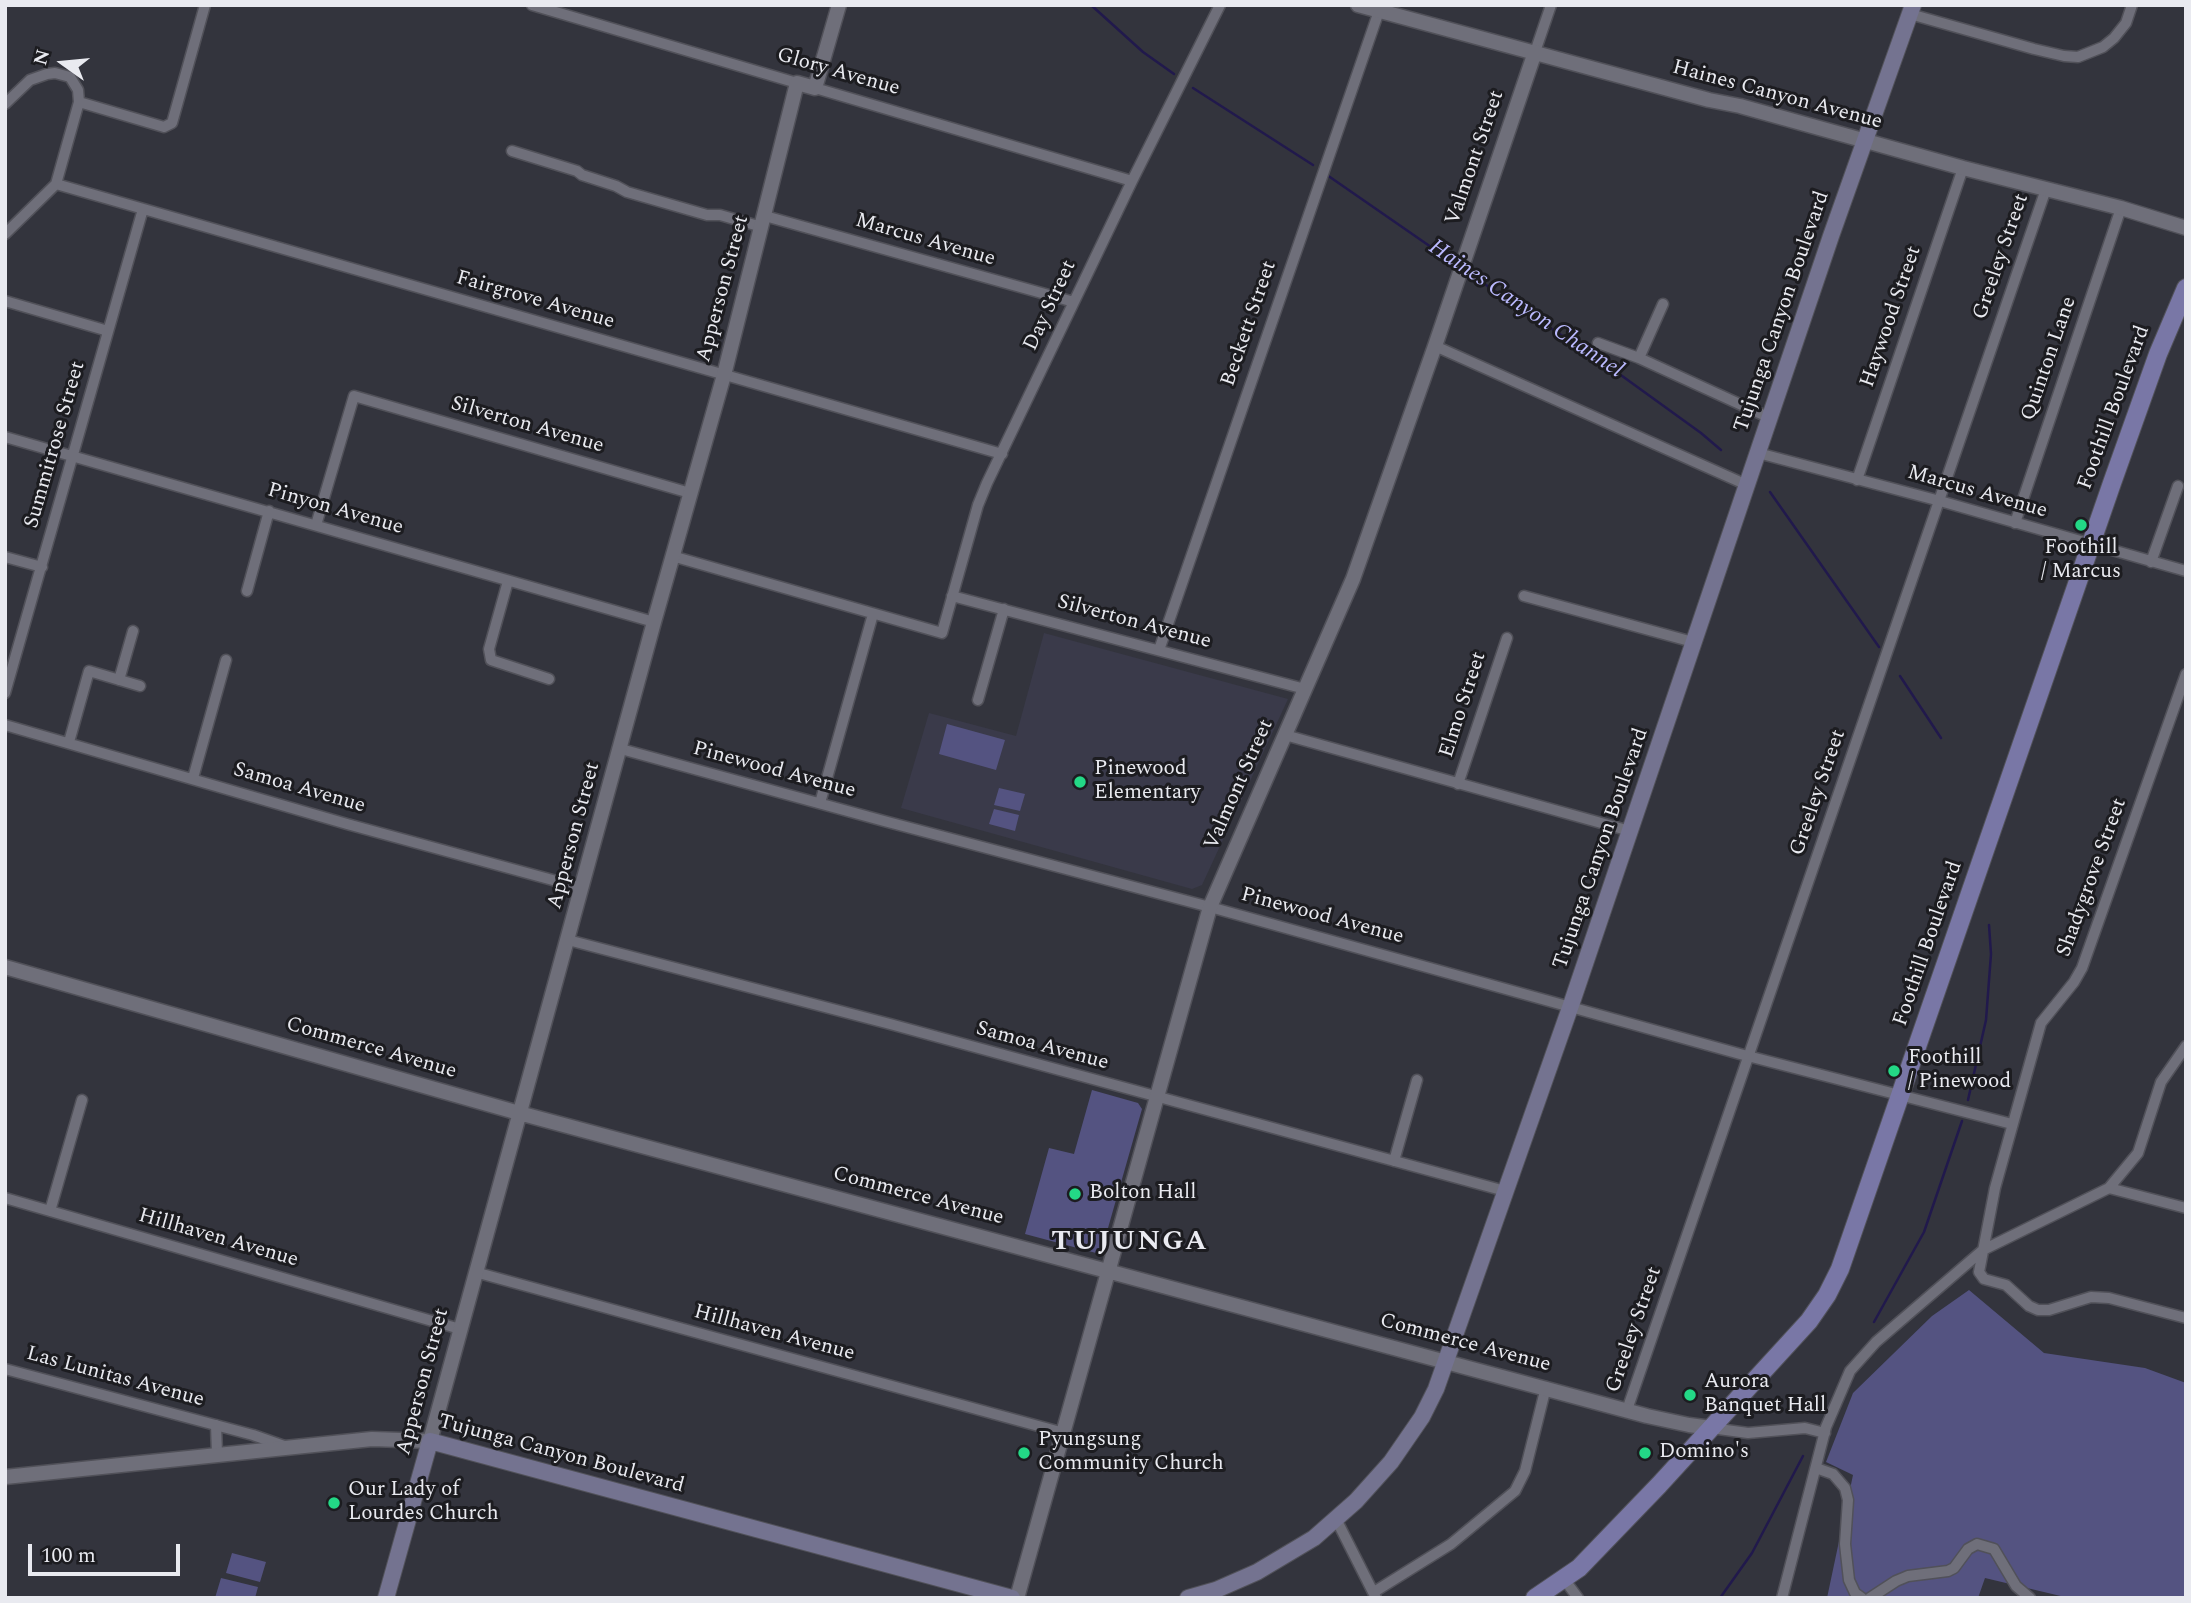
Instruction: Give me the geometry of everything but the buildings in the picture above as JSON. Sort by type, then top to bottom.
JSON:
[{"type":"main road","name":"Tujunga Canyon Boulevard","points":[[1188,1598],[1214,1594],[1314,1538],[1371,1486],[1408,1440],[1430,1402],[1571,1005],[1864,141],[1911,10]]},
{"type":"main road","name":"Foothill Boulevard","points":[[1535,1598],[1564,1579],[1598,1550],[1809,1321],[1827,1295],[1840,1269],[2090,544],[2158,354],[2186,288]]},
{"type":"main road","name":"Tujunga Canyon Boulevard","points":[[430,1441],[1015,1598]]},
{"type":"main road","name":"Apperson Street","points":[[386,1598],[430,1441]]},
{"type":"street","points":[[79,102],[164,127],[172,123],[205,5]]},
{"type":"street","name":"Glory Avenue","points":[[532,5],[1132,181]]},
{"type":"street","points":[[815,88],[839,5]]},
{"type":"street","name":"Day Street","points":[[873,614],[942,633],[978,505],[1132,181],[1220,5]]},
{"type":"street","name":"Haines Canyon Avenue","points":[[1358,5],[2121,208],[2186,228]]},
{"type":"street","name":"Valmont Street","points":[[1015,1598],[1064,1433],[1107,1270],[1210,907],[1353,579],[1551,5]]},
{"type":"street","points":[[1911,10],[2044,51],[2078,57],[2103,47],[2114,38],[2126,23],[2132,5]]},
{"type":"street","name":"Beckett Street","points":[[1159,650],[1379,11]]},
{"type":"street","points":[[5,104],[30,80],[55,73],[74,80],[78,90],[79,102],[56,184],[5,234]]},
{"type":"street","name":"Apperson Street","points":[[430,1441],[724,375],[797,83]]},
{"type":"street","name":"Marcus Avenue","points":[[512,151],[577,171],[627,192],[707,215],[764,222],[1074,303]]},
{"type":"street","name":"Haywood Street","points":[[1857,480],[1963,168]]},
{"type":"street","name":"Fairgrove Avenue","points":[[56,184],[1002,454]]},
{"type":"street","name":"Greeley Street","points":[[1627,1410],[2046,189]]},
{"type":"street","name":"Quinton Lane","points":[[2015,523],[2121,208]]},
{"type":"street","name":"Summitrose Street","points":[[5,693],[143,209]]},
{"type":"street","points":[[5,301],[108,331]]},
{"type":"street","points":[[1639,358],[1663,303]]},
{"type":"street","points":[[1598,343],[1639,358],[1770,418]]},
{"type":"street","points":[[1435,346],[1747,485]]},
{"type":"street","name":"Silverton Avenue","points":[[316,525],[354,396],[690,493]]},
{"type":"street","name":"Pinyon Avenue","points":[[5,438],[73,455],[654,622]]},
{"type":"street","name":"Marcus Avenue","points":[[1758,453],[2186,571]]},
{"type":"street","points":[[2151,562],[2178,486]]},
{"type":"street","points":[[247,591],[269,511]]},
{"type":"street","points":[[672,556],[873,614],[820,803]]},
{"type":"street","points":[[5,557],[41,567]]},
{"type":"street","points":[[508,581],[489,649],[491,660],[549,679]]},
{"type":"street","name":"Silverton Avenue","points":[[952,596],[1305,689]]},
{"type":"street","points":[[1524,596],[1693,642]]},
{"type":"street","points":[[978,700],[1004,609]]},
{"type":"street","points":[[119,680],[132,631]]},
{"type":"street","name":"Elmo Street","points":[[1458,785],[1507,638]]},
{"type":"street","points":[[193,778],[226,660]]},
{"type":"street","points":[[69,743],[89,671],[140,685]]},
{"type":"street","name":"Shadygrove Street","points":[[1983,1250],[1995,1188],[2041,1023],[2082,968],[2186,674]]},
{"type":"street","name":"Samoa Avenue","points":[[5,725],[340,822],[582,888]]},
{"type":"street","points":[[1285,735],[1630,831]]},
{"type":"street","name":"Pinewood Avenue","points":[[621,749],[1571,1005],[1749,1056],[2012,1124]]},
{"type":"street","name":"Samoa Avenue","points":[[568,940],[1506,1191]]},
{"type":"street","name":"Commerce Avenue","points":[[5,967],[520,1113],[1689,1426],[1748,1433],[1805,1428],[1825,1433]]},
{"type":"street","points":[[1782,1598],[1825,1433],[1850,1371],[1876,1342],[1983,1250],[2109,1188],[2138,1153],[2161,1082],[2186,1046]]},
{"type":"street","points":[[1394,1161],[1417,1080]]},
{"type":"street","points":[[50,1212],[82,1100]]},
{"type":"street","points":[[2109,1188],[2186,1208]]},
{"type":"street","name":"Hillhaven Avenue","points":[[5,1198],[460,1329]]},
{"type":"street","points":[[1983,1250],[1979,1272],[1984,1279],[2006,1285],[2029,1306],[2038,1310],[2049,1310],[2091,1297],[2109,1298],[2186,1318]]},
{"type":"street","name":"Hillhaven Avenue","points":[[475,1272],[1064,1433]]},
{"type":"street","name":"Las Lunitas Avenue","points":[[5,1369],[253,1435],[289,1448]]},
{"type":"street","points":[[1336,1519],[1375,1595],[1459,1539],[1515,1491],[1525,1471],[1546,1387]]},
{"type":"street","name":"Las Lunitas Avenue","points":[[216,1425],[217,1454]]},
{"type":"street","name":"Tujunga Canyon Boulevard","points":[[5,1477],[372,1439],[430,1441]]},
{"type":"street","points":[[1816,1468],[1833,1474],[1845,1488],[1848,1510],[1845,1544],[1849,1580],[1855,1593],[1862,1598]]},
{"type":"street","points":[[1870,1598],[1908,1576],[1954,1568],[1968,1549],[1977,1544],[1994,1549],[2016,1586],[2030,1598]]},
{"type":"street","points":[[1564,1579],[1578,1598]]},
{"type":"shaded area","name":"Pinewood Elementary","points":[[1044,633],[1288,699],[1202,885],[1192,889],[901,808],[929,713],[1016,736]]},
{"type":"shaded area","points":[[947,724],[1005,740],[996,770],[939,754]]},
{"type":"shaded area","points":[[999,788],[1025,794],[1020,811],[994,805]]},
{"type":"shaded area","points":[[994,809],[1019,815],[1015,831],[989,824]]},
{"type":"shaded area","points":[[1092,1090],[1138,1103],[1142,1109],[1102,1249],[1099,1248],[1096,1253],[1025,1234],[1049,1148],[1074,1154]]},
{"type":"shaded area","points":[[1969,1290],[2044,1353],[2145,1368],[2186,1383],[2186,1598],[2069,1598],[1985,1578],[1978,1598],[1827,1598],[1853,1475],[1826,1462],[1853,1393],[1932,1316]]},
{"type":"shaded area","points":[[232,1553],[266,1562],[260,1582],[226,1573]]},
{"type":"shaded area","points":[[221,1578],[258,1587],[255,1598],[215,1598]]},
{"type":"waterway","name":"Haines Canyon Channel","points":[[1091,5],[1143,52],[1174,74]]},
{"type":"waterway","name":"Haines Canyon Channel","points":[[1193,88],[1313,165]]},
{"type":"waterway","name":"Haines Canyon Channel","points":[[1327,175],[1457,265]]},
{"type":"waterway","name":"Haines Canyon Channel","points":[[1465,271],[1618,373],[1721,450]]},
{"type":"waterway","name":"Haines Canyon Channel","points":[[1770,492],[1879,647]]},
{"type":"waterway","name":"Haines Canyon Channel","points":[[1900,676],[1941,738]]},
{"type":"waterway","name":"Haines Canyon Channel","points":[[1968,1100],[1986,1020],[1991,954],[1989,925]]},
{"type":"waterway","name":"Haines Canyon Channel","points":[[1874,1322],[1924,1232],[1962,1121]]},
{"type":"waterway","name":"Haines Canyon Channel","points":[[1720,1598],[1752,1553],[1803,1456]]},
{"type":"place","name":"Foothill / Marcus","points":[[2081,525]]},
{"type":"place","name":"Pinewood Elementary","points":[[1080,782]]},
{"type":"place","name":"Foothill / Pinewood","points":[[1894,1071]]},
{"type":"place","name":"Bolton Hall","points":[[1075,1194]]},
{"type":"place","name":"Aurora Banquet Hall","points":[[1690,1395]]},
{"type":"place","name":"Pyungsung Community Church","points":[[1024,1453]]},
{"type":"place","name":"Domino's","points":[[1645,1453]]},
{"type":"place","name":"Our Lady of Lourdes Church","points":[[334,1503]]},
{"type":"district","name":"TUJUNGA","points":[[1130,1244]]}]
